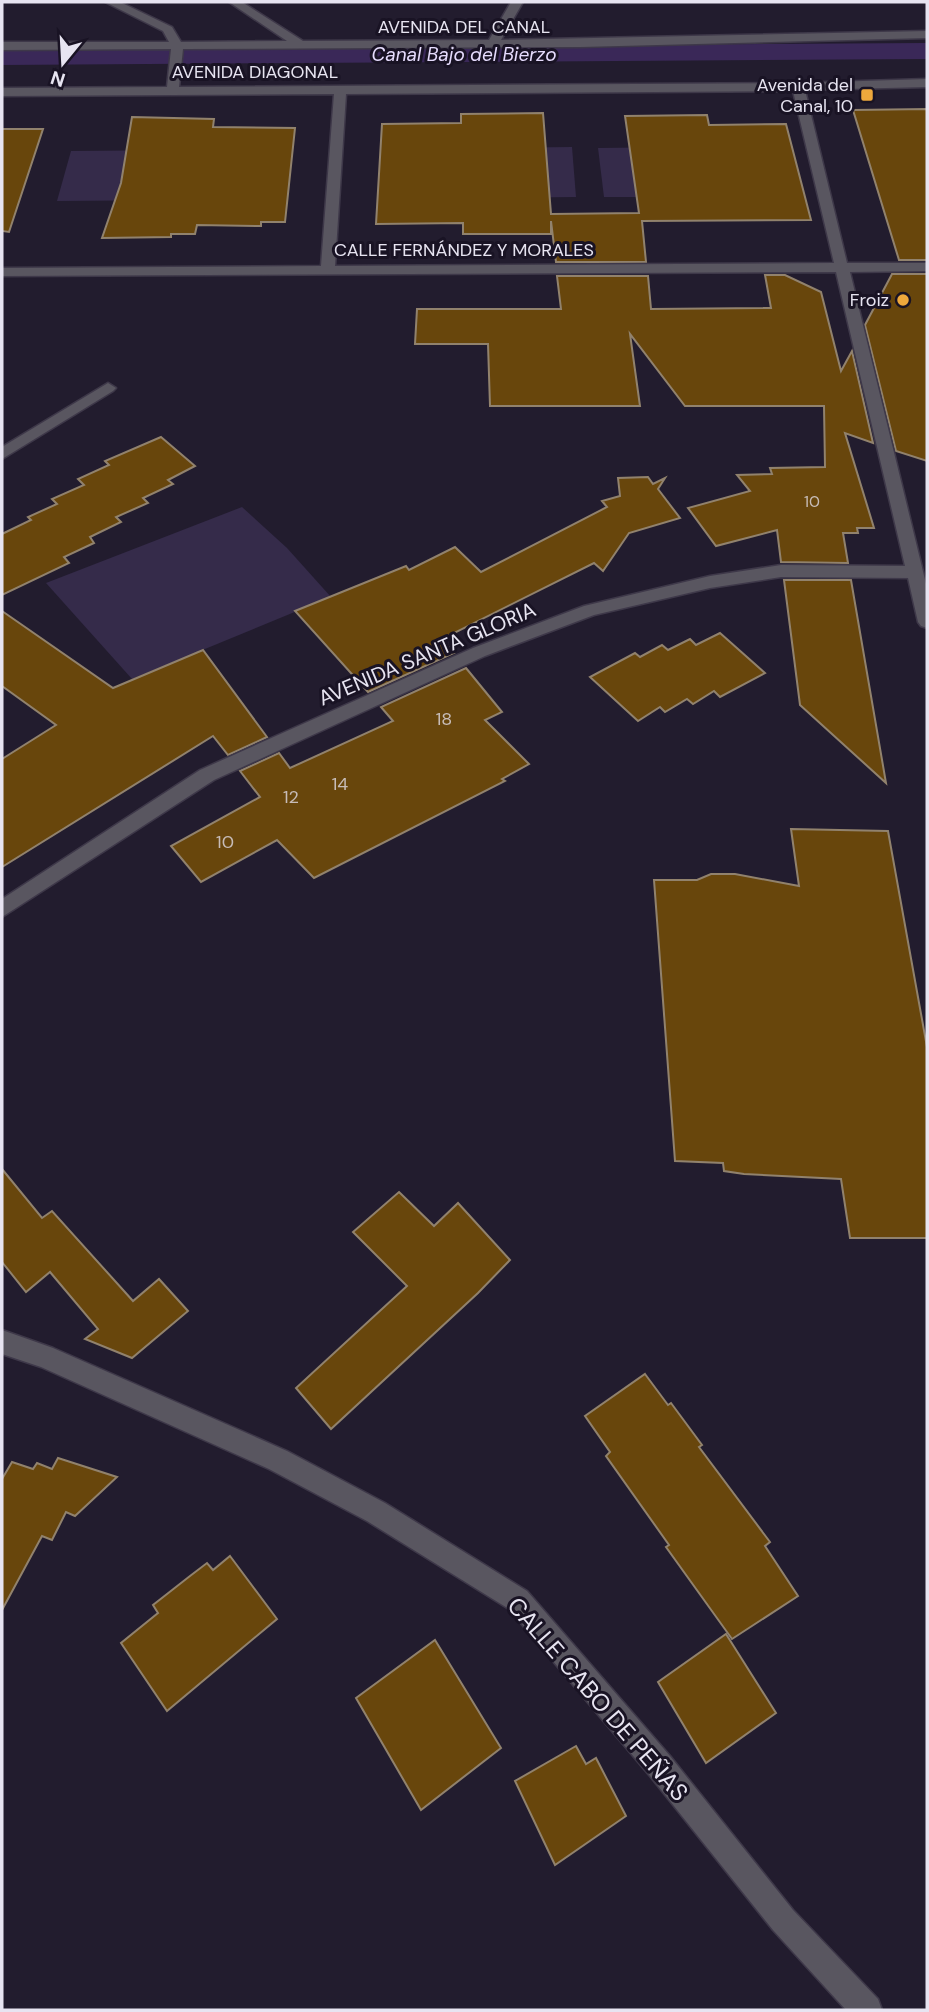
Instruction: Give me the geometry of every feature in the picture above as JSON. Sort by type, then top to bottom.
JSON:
[{"type":"street","points":[[111,2],[167,29],[177,45],[173,90]]},
{"type":"street","points":[[234,2],[301,45]]},
{"type":"street","points":[[492,44],[517,2]]},
{"type":"street","name":"AVENIDA DEL CANAL","points":[[2,46],[492,44],[927,34]]},
{"type":"street","name":"AVENIDA DIAGONAL","points":[[2,92],[798,87],[927,83]]},
{"type":"street","points":[[798,87],[927,622]]},
{"type":"street","points":[[328,270],[340,90]]},
{"type":"street","name":"CALLE FERNÁNDEZ Y MORALES","points":[[2,272],[927,267]]},
{"type":"street","points":[[2,454],[108,388]]},
{"type":"street","name":"AVENIDA SANTA GLORIA","points":[[2,909],[207,775],[479,652],[590,610],[710,582],[781,571],[915,572]]},
{"type":"street","name":"CALLE CABO DE PEÑAS","points":[[2,1342],[44,1356],[278,1460],[376,1511],[518,1600],[660,1766],[783,1920],[867,2010]]},
{"type":"shaded area","points":[[572,147],[576,197],[479,198],[476,148]]},
{"type":"shaded area","points":[[685,147],[700,197],[604,197],[598,148]]},
{"type":"shaded area","points":[[192,150],[182,200],[57,201],[71,151]]},
{"type":"shaded area","points":[[242,507],[287,548],[331,597],[132,679],[46,583]]},
{"type":"building","points":[[927,109],[927,260],[899,260],[853,110]]},
{"type":"building","points":[[543,113],[551,214],[639,213],[625,116],[707,115],[709,125],[786,124],[811,220],[642,221],[646,262],[556,262],[551,221],[551,234],[463,234],[463,223],[376,224],[382,124],[461,123],[461,114]]},
{"type":"building","points":[[132,117],[214,119],[213,127],[295,128],[285,222],[261,222],[261,226],[197,225],[195,234],[171,234],[171,237],[102,238],[121,183]]},
{"type":"building","points":[[2,129],[43,129],[9,232],[2,231]]},
{"type":"building","points":[[892,274],[927,274],[927,461],[896,451],[865,325]]},
{"type":"building","points":[[765,275],[785,275],[821,292],[841,371],[852,351],[873,443],[845,433],[874,528],[857,528],[858,533],[843,533],[848,563],[781,562],[777,530],[716,546],[688,508],[750,491],[737,475],[772,474],[770,468],[825,467],[824,406],[685,406],[630,334],[640,406],[490,406],[488,344],[415,344],[417,309],[561,309],[557,276],[648,276],[651,309],[771,308]]},
{"type":"building","points":[[161,437],[195,466],[168,480],[173,484],[143,498],[148,503],[116,517],[121,522],[90,537],[94,543],[64,557],[69,563],[2,595],[2,534],[31,520],[28,517],[57,504],[52,499],[84,485],[78,479],[109,465],[105,461]]},
{"type":"building","points":[[648,477],[653,484],[665,478],[658,489],[680,518],[629,533],[603,571],[594,563],[442,639],[454,653],[368,692],[295,611],[406,566],[409,570],[455,547],[481,572],[607,507],[602,501],[620,496],[618,478]]},
{"type":"building","points":[[784,580],[851,580],[886,783],[800,705]]},
{"type":"building","points":[[2,611],[113,688],[203,650],[267,737],[228,755],[213,736],[2,867],[2,759],[56,725],[2,686]]},
{"type":"building","points":[[720,633],[765,673],[720,697],[714,691],[693,704],[687,699],[665,712],[660,707],[638,721],[590,677],[635,653],[640,657],[662,645],[668,650],[690,639],[696,645]]},
{"type":"building","points":[[466,668],[502,712],[485,720],[529,764],[502,779],[505,781],[314,878],[277,840],[201,882],[171,846],[260,797],[240,771],[279,753],[290,768],[393,721],[381,707]]},
{"type":"building","points":[[791,829],[888,831],[927,1047],[927,1238],[850,1238],[841,1179],[744,1174],[724,1171],[723,1163],[675,1161],[654,880],[697,880],[711,874],[735,874],[799,886]]},
{"type":"building","points":[[2,1169],[42,1218],[52,1211],[133,1301],[159,1279],[188,1311],[132,1358],[85,1339],[98,1329],[50,1272],[26,1292],[2,1262]]},
{"type":"building","points":[[399,1192],[434,1226],[458,1203],[510,1260],[331,1429],[296,1388],[407,1286],[353,1232]]},
{"type":"building","points":[[645,1374],[668,1405],[671,1403],[702,1445],[699,1447],[770,1542],[765,1546],[798,1596],[732,1639],[666,1547],[669,1545],[606,1456],[610,1452],[585,1416]]},
{"type":"building","points":[[58,1458],[117,1477],[75,1516],[66,1512],[52,1540],[42,1536],[2,1610],[2,1479],[12,1462],[33,1469],[37,1463],[52,1469]]},
{"type":"building","points":[[230,1556],[277,1619],[167,1711],[121,1643],[158,1613],[153,1605],[207,1563],[213,1570]]},
{"type":"building","points":[[726,1634],[776,1713],[706,1763],[658,1682]]},
{"type":"building","points":[[435,1640],[501,1748],[421,1810],[356,1698]]},
{"type":"building","points":[[576,1746],[586,1764],[596,1758],[626,1816],[555,1865],[515,1781]]},
{"type":"waterway","name":"Canal Bajo del Bierzo","points":[[2,57],[927,51]]},
{"type":"place","name":"Avenida del Canal, 10","points":[[867,95]]},
{"type":"place","name":"Froiz","points":[[903,300]]}]
